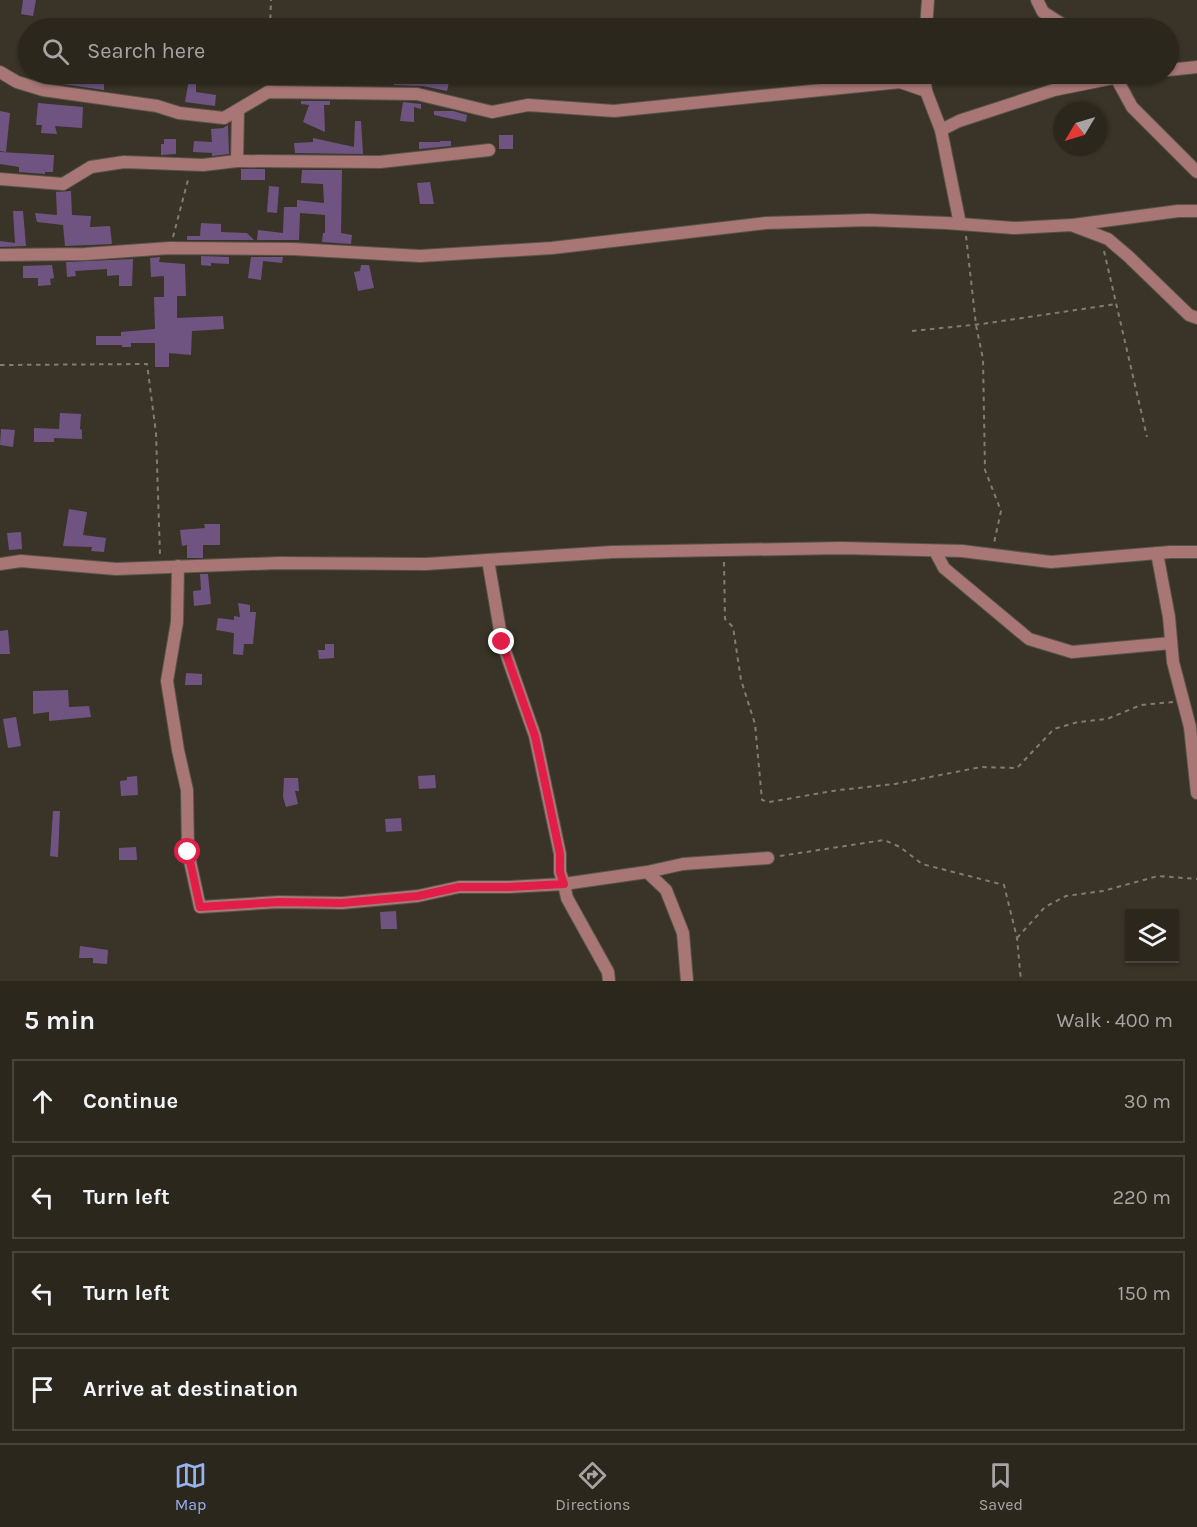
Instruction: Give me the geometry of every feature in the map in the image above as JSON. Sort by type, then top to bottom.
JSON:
[{"type":"street","points":[[927,18],[928,0]]},
{"type":"street","points":[[1037,0],[1043,12],[1052,18]]},
{"type":"street","points":[[1179,69],[1197,67]]},
{"type":"street","points":[[0,72],[18,82]]},
{"type":"street","points":[[24,84],[43,90],[157,106],[179,113],[224,118],[268,92],[417,94],[492,112],[528,105],[614,111],[880,84]]},
{"type":"street","points":[[906,84],[926,91]]},
{"type":"street","points":[[925,84],[941,130],[962,224]]},
{"type":"street","points":[[941,130],[959,121],[1078,84]]},
{"type":"street","points":[[1119,84],[1132,107],[1197,172]]},
{"type":"street","points":[[237,161],[238,111]]},
{"type":"street","points":[[0,179],[63,184],[91,167],[124,162],[203,165],[237,161],[380,162],[489,150]]},
{"type":"street","points":[[0,255],[85,254],[171,248],[293,249],[420,256],[552,248],[766,223],[869,220],[1014,228],[1071,225],[1178,211],[1197,211]]},
{"type":"street","points":[[1071,225],[1108,239],[1189,315],[1197,318]]},
{"type":"street","points":[[0,564],[21,561],[116,568],[278,562],[426,564],[612,552],[842,548],[934,550],[1051,562],[1197,552]]},
{"type":"street","points":[[934,550],[944,568],[1029,639],[1072,652],[1171,643]]},
{"type":"street","points":[[1158,553],[1169,617],[1173,662],[1190,727],[1197,793]]},
{"type":"street","points":[[488,560],[502,642],[535,736],[560,854],[560,872],[567,898],[608,972],[609,981]]},
{"type":"street","points":[[178,566],[177,622],[167,681],[177,750],[187,790],[188,852],[200,907],[279,902],[342,903],[418,896],[459,887],[564,884],[647,872],[683,864],[768,858]]},
{"type":"street","points":[[647,872],[666,890],[683,933],[687,981]]},
{"type":"path","points":[[270,18],[271,0]]},
{"type":"path","points":[[171,248],[188,177],[203,165]]},
{"type":"path","points":[[962,224],[983,359],[985,470],[1001,511],[991,555]]},
{"type":"path","points":[[1101,236],[1147,437]]},
{"type":"path","points":[[912,332],[1116,304]]},
{"type":"path","points":[[0,365],[147,364],[156,433],[160,567]]},
{"type":"path","points":[[724,550],[725,619],[734,627],[741,680],[755,724],[762,800],[769,802],[839,790],[895,784],[981,767],[1017,768],[1054,729],[1078,722],[1107,719],[1141,705],[1184,700]]},
{"type":"path","points":[[768,858],[884,840],[900,847],[922,864],[1004,885],[1017,938],[1021,981]]},
{"type":"path","points":[[1017,938],[1045,907],[1066,896],[1103,891],[1158,876],[1197,879]]},
{"type":"building","points":[[23,0],[36,0],[33,16],[21,14]]},
{"type":"building","points":[[62,84],[104,84],[104,90]]},
{"type":"building","points":[[188,84],[196,84],[196,92],[216,95],[215,106],[185,102]]},
{"type":"building","points":[[449,84],[447,91],[423,86],[394,85]]},
{"type":"building","points":[[301,101],[330,101],[330,105],[324,105],[325,132],[303,122],[309,105],[301,104]]},
{"type":"building","points":[[403,102],[421,104],[421,109],[414,107],[414,122],[400,121]]},
{"type":"building","points":[[38,103],[83,107],[82,128],[55,126],[57,134],[41,133],[42,125],[36,125]]},
{"type":"building","points":[[0,111],[10,113],[6,152],[0,151]]},
{"type":"building","points":[[434,111],[453,111],[467,115],[466,122],[434,115]]},
{"type":"building","points":[[355,121],[361,121],[363,154],[295,153],[294,143],[313,142],[313,138],[354,147]]},
{"type":"building","points":[[228,125],[229,154],[212,156],[212,153],[193,152],[194,141],[212,142],[211,129]]},
{"type":"building","points":[[499,135],[513,135],[513,149],[499,149]]},
{"type":"building","points":[[164,139],[176,139],[176,154],[161,155],[161,144],[164,144]]},
{"type":"building","points":[[451,141],[451,146],[419,149],[419,142]]},
{"type":"building","points":[[0,152],[54,155],[53,172],[45,172],[45,174],[19,172],[19,167],[0,164]]},
{"type":"building","points":[[241,169],[265,169],[265,180],[241,180]]},
{"type":"building","points":[[302,170],[342,170],[341,233],[352,235],[351,244],[322,242],[323,233],[325,233],[325,215],[300,213],[299,240],[257,240],[258,230],[283,233],[284,207],[297,207],[297,200],[324,203],[323,184],[301,183]]},
{"type":"building","points":[[430,182],[434,204],[420,204],[417,183]]},
{"type":"building","points":[[269,186],[279,187],[277,213],[267,212]]},
{"type":"building","points":[[71,191],[72,215],[91,216],[90,227],[110,226],[112,244],[65,246],[63,225],[37,222],[35,213],[57,215],[56,192]]},
{"type":"building","points":[[13,211],[23,211],[26,246],[0,247],[0,241],[15,243]]},
{"type":"building","points":[[201,223],[221,224],[221,232],[247,233],[254,240],[187,240],[187,236],[200,236]]},
{"type":"building","points":[[201,256],[229,257],[229,264],[201,265]]},
{"type":"building","points":[[160,257],[159,262],[185,264],[186,296],[177,296],[177,318],[223,316],[224,329],[192,331],[191,355],[169,353],[169,367],[155,367],[155,343],[131,343],[131,347],[96,345],[96,336],[121,336],[121,332],[155,329],[154,297],[164,297],[164,276],[151,277],[150,258]]},
{"type":"building","points":[[251,257],[283,257],[282,263],[263,261],[261,280],[248,278]]},
{"type":"building","points":[[133,259],[132,286],[119,286],[119,275],[107,276],[107,269],[75,271],[76,276],[67,277],[66,262]]},
{"type":"building","points":[[52,265],[54,278],[50,279],[51,285],[38,286],[38,278],[23,278],[23,266]]},
{"type":"building","points":[[361,265],[369,265],[374,288],[358,291],[354,272],[360,271]]},
{"type":"building","points":[[60,413],[81,414],[82,439],[54,438],[54,442],[34,442],[34,428],[59,429]]},
{"type":"building","points":[[1,429],[15,430],[13,447],[0,445]]},
{"type":"building","points":[[69,509],[87,512],[83,535],[106,538],[104,552],[91,551],[92,547],[63,546]]},
{"type":"building","points":[[204,524],[220,524],[220,545],[203,545],[203,558],[187,558],[187,545],[182,546],[180,530],[205,528]]},
{"type":"building","points":[[21,532],[22,549],[9,550],[7,533]]},
{"type":"building","points":[[200,574],[208,574],[211,604],[194,606],[193,591],[201,590]]},
{"type":"building","points":[[238,603],[250,605],[250,612],[256,612],[253,644],[244,644],[243,655],[233,654],[234,633],[216,630],[218,618],[234,620],[234,616],[240,617]]},
{"type":"building","points":[[8,630],[10,654],[0,654],[0,631]]},
{"type":"building","points":[[325,644],[334,644],[334,658],[319,659],[318,650],[325,650]]},
{"type":"building","points":[[186,673],[202,674],[202,685],[185,685]]},
{"type":"building","points":[[68,690],[69,707],[89,706],[91,717],[49,721],[49,712],[33,714],[33,691]]},
{"type":"building","points":[[16,717],[21,746],[8,748],[3,719]]},
{"type":"building","points":[[435,775],[436,788],[419,789],[418,776]]},
{"type":"building","points":[[137,776],[138,795],[121,796],[120,781],[127,780],[127,777]]},
{"type":"building","points":[[284,778],[298,778],[299,791],[295,791],[298,804],[286,807],[283,797]]},
{"type":"building","points":[[53,811],[60,811],[58,857],[50,856]]},
{"type":"building","points":[[401,818],[402,831],[386,832],[385,819]]},
{"type":"building","points":[[136,847],[137,860],[119,860],[119,848]]},
{"type":"building","points":[[396,911],[397,929],[381,929],[380,912]]},
{"type":"building","points":[[80,946],[108,950],[107,964],[93,963],[93,958],[79,958]]},
{"type":"route","points":[[188,852],[200,907],[279,902],[342,903],[418,896],[459,887],[564,884],[560,872],[560,854],[535,736],[502,642]]}]
